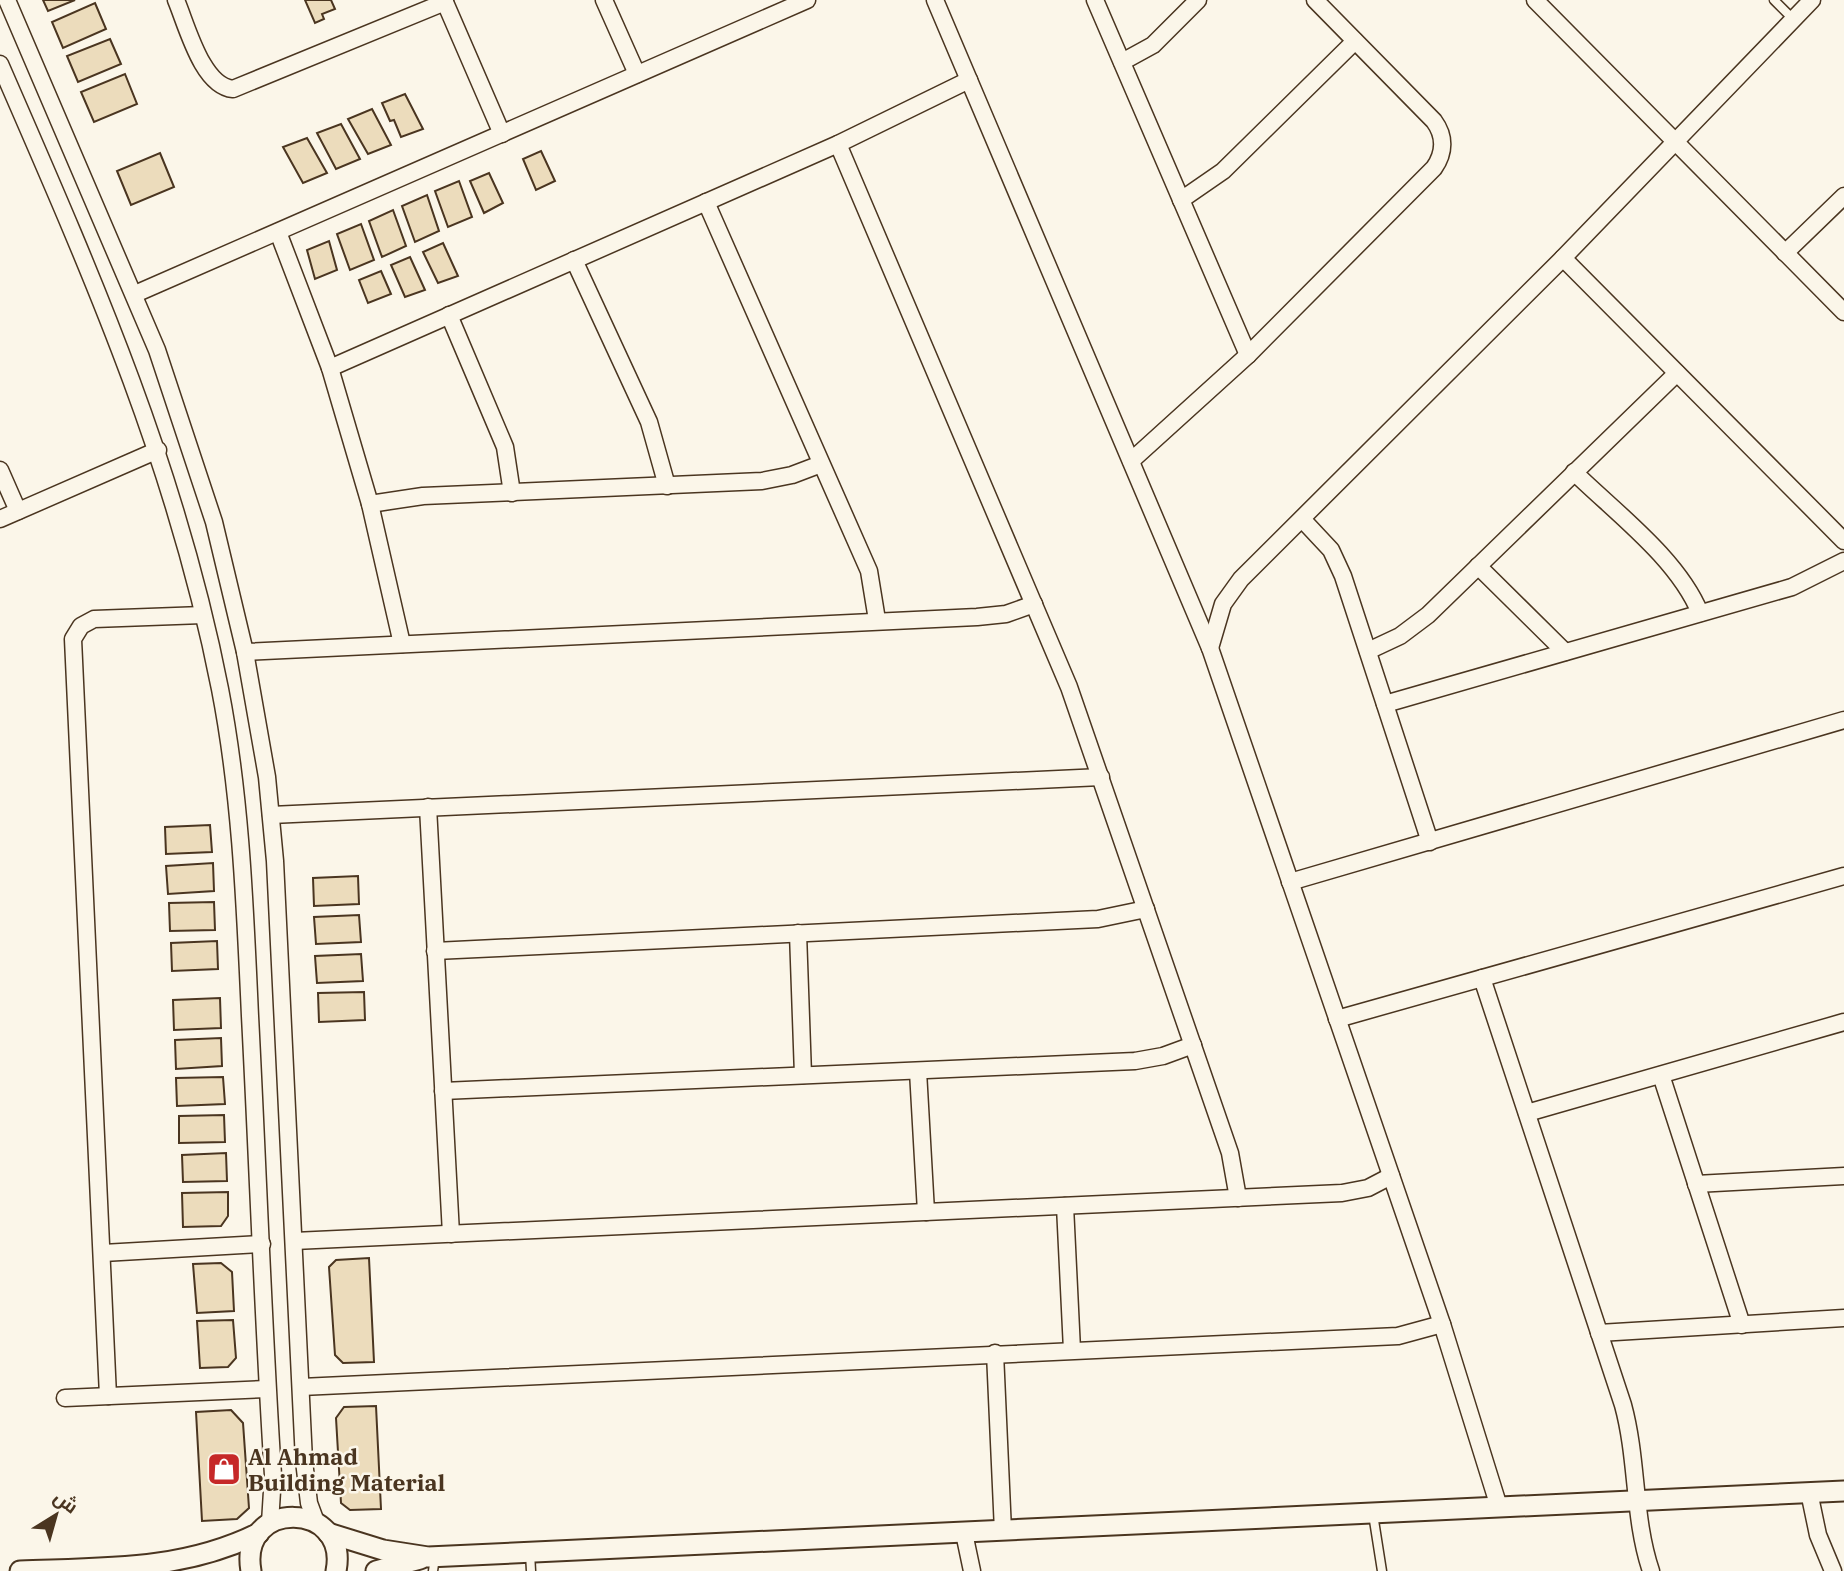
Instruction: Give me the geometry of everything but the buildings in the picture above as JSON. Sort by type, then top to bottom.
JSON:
[{"type":"street","points":[[7,0],[135,294],[177,405],[214,523],[245,652],[271,815],[305,1482],[322,1528],[337,1552],[336,1571]]},
{"type":"street","points":[[176,0],[208,75],[218,85],[233,89],[444,1],[502,134]]},
{"type":"street","points":[[604,0],[637,74]]},
{"type":"street","points":[[135,294],[637,74],[781,5],[807,0]]},
{"type":"street","points":[[935,0],[1210,648],[1442,1324],[1499,1507]]},
{"type":"street","points":[[1095,0],[1248,355]]},
{"type":"street","points":[[1122,62],[1153,45],[1198,0]]},
{"type":"street","points":[[1131,461],[1248,355],[1434,168],[1441,155],[1443,141],[1434,121],[1315,0]]},
{"type":"street","points":[[1535,0],[1844,312]]},
{"type":"street","points":[[1210,648],[1217,618],[1231,591],[1563,258],[1812,0]]},
{"type":"street","points":[[1181,200],[1223,171],[1355,41]]},
{"type":"street","points":[[0,64],[106,307],[158,450],[183,529],[204,615],[229,744],[242,855],[273,1491],[264,1528],[250,1550],[251,1571]]},
{"type":"street","points":[[330,368],[838,144],[969,80]]},
{"type":"street","points":[[838,144],[1069,687],[1230,1153],[1238,1198]]},
{"type":"street","points":[[1785,253],[1844,196]]},
{"type":"street","points":[[706,202],[869,571],[877,620]]},
{"type":"street","points":[[278,232],[330,368],[370,504],[402,644]]},
{"type":"street","points":[[1563,258],[1844,541]]},
{"type":"street","points":[[575,260],[649,422],[667,485]]},
{"type":"street","points":[[449,315],[505,447],[512,492]]},
{"type":"street","points":[[1368,651],[1415,626],[1677,373]]},
{"type":"street","points":[[0,519],[158,450]]},
{"type":"street","points":[[370,504],[423,496],[762,481],[792,475],[821,464]]},
{"type":"street","points":[[0,470],[18,511]]},
{"type":"street","points":[[1574,472],[1671,566],[1687,587],[1700,613]]},
{"type":"street","points":[[1302,519],[1322,539],[1338,563],[1430,842]]},
{"type":"street","points":[[183,529],[214,523]]},
{"type":"street","points":[[1385,704],[1809,581],[1844,561]]},
{"type":"street","points":[[1479,566],[1565,652]]},
{"type":"street","points":[[245,652],[992,616],[1034,604]]},
{"type":"street","points":[[108,1396],[74,639],[81,626],[94,619],[204,615]]},
{"type":"street","points":[[1290,882],[1844,720]]},
{"type":"street","points":[[271,815],[1101,777]]},
{"type":"street","points":[[428,807],[451,1234]]},
{"type":"street","points":[[1337,1019],[1844,876]]},
{"type":"street","points":[[435,951],[1098,919],[1146,909]]},
{"type":"street","points":[[798,933],[803,1075]]},
{"type":"street","points":[[1482,978],[1629,1428],[1641,1538],[1651,1571]]},
{"type":"street","points":[[1527,1114],[1844,1022]]},
{"type":"street","points":[[443,1091],[1135,1061],[1163,1056],[1193,1045]]},
{"type":"street","points":[[918,1071],[926,1212]]},
{"type":"street","points":[[1661,1075],[1742,1325]]},
{"type":"street","points":[[294,1241],[1238,1198],[1355,1191],[1391,1176]]},
{"type":"street","points":[[1696,1184],[1844,1176]]},
{"type":"street","points":[[1065,1206],[1072,1350]]},
{"type":"street","points":[[103,1253],[262,1244]]},
{"type":"street","points":[[1599,1334],[1844,1318]]},
{"type":"street","points":[[300,1387],[1398,1336],[1442,1324]]},
{"type":"street","points":[[995,1353],[1003,1531]]},
{"type":"street","points":[[65,1398],[267,1389]]},
{"type":"street","points":[[270,1436],[302,1434]]},
{"type":"street","points":[[376,1571],[432,1562],[531,1562],[964,1533],[1844,1490]]},
{"type":"street","points":[[1809,1492],[1818,1535],[1833,1571]]},
{"type":"street","points":[[149,1567],[216,1552],[288,1516],[383,1550],[432,1562]]},
{"type":"street","points":[[964,1533],[972,1571]]},
{"type":"street","points":[[20,1571],[149,1567],[184,1571]]},
{"type":"lane","points":[[1774,0],[1793,19]]},
{"type":"lane","points":[[1373,1514],[1382,1571]]},
{"type":"place","name":"Al Ahmad Building Material","points":[[224,1469]]}]
